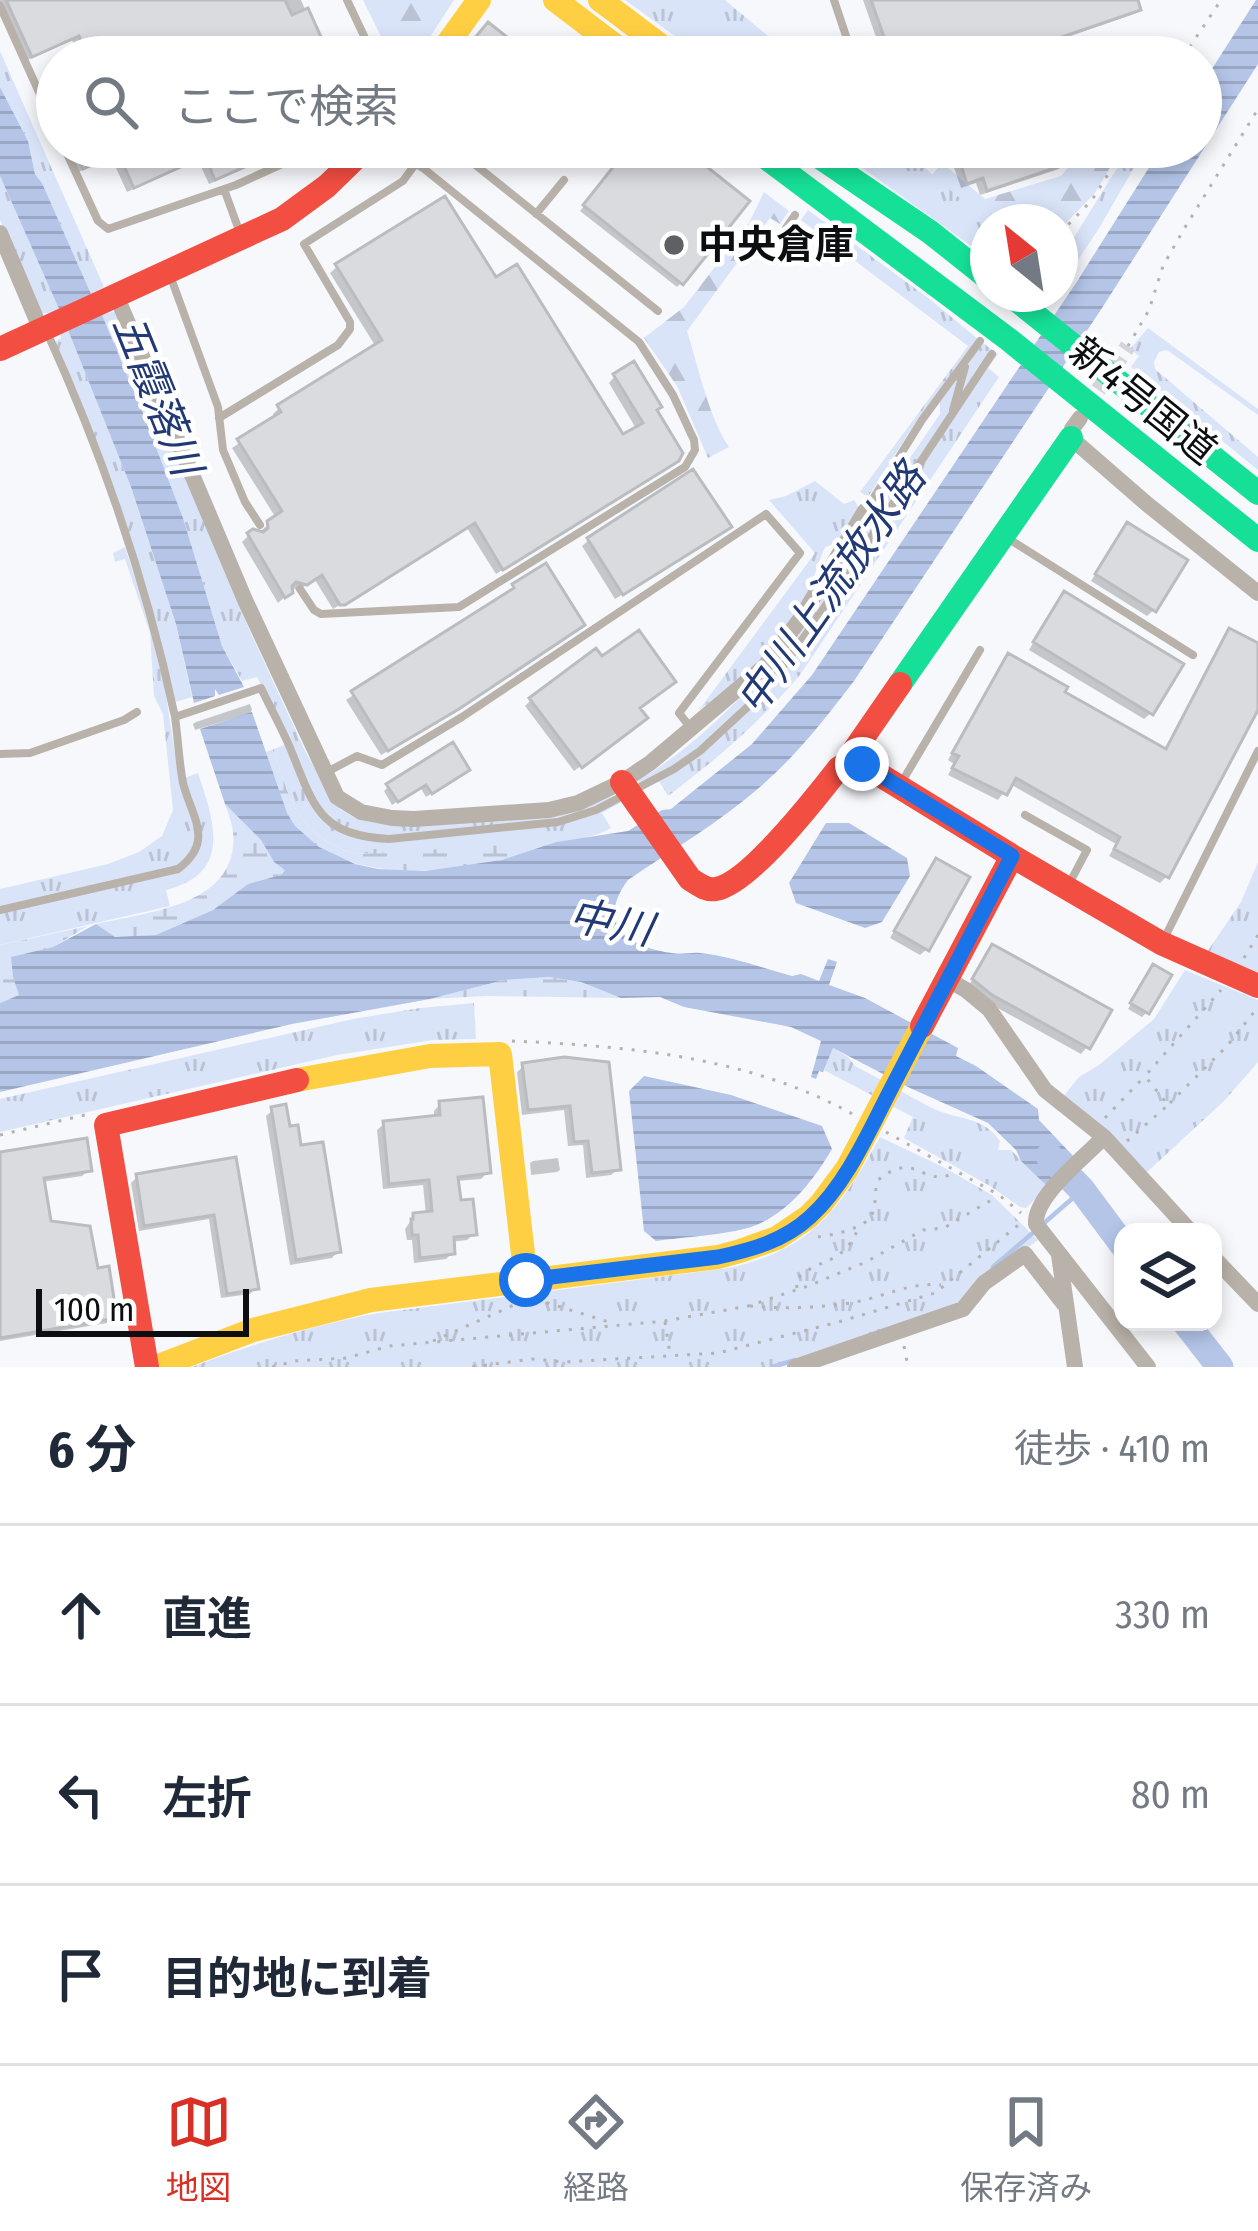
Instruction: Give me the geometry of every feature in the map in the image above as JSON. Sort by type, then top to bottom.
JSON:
[{"type":"main road","points":[[453,36],[479,0]]},
{"type":"main road","points":[[555,0],[602,36]]},
{"type":"main road","points":[[600,0],[648,36]]},
{"type":"main road","points":[[0,349],[282,219],[309,203],[348,168]]},
{"type":"main road","name":"新4号国道","points":[[778,168],[1000,346],[1074,392],[1258,540]]},
{"type":"main road","points":[[836,168],[970,264]]},
{"type":"main road","name":"新4号国道","points":[[1033,312],[1258,493]]},
{"type":"main road","points":[[851,761],[1075,428]]},
{"type":"main road","points":[[627,790],[683,873],[714,889],[733,881],[784,833],[839,768],[851,761],[862,764],[1161,943],[1258,986]]},
{"type":"main road","points":[[526,1280],[500,1054],[430,1056],[328,1072],[106,1126],[152,1367],[253,1330],[336,1308],[398,1296],[718,1257],[778,1239],[810,1217],[833,1192],[1012,856]]},
{"type":"street","points":[[0,233],[47,328]]},
{"type":"street","points":[[109,298],[337,797],[361,812],[414,819],[549,811],[627,790],[690,727],[765,666],[789,637],[865,511]]},
{"type":"street","points":[[1075,428],[1147,504],[1258,593]]},
{"type":"street","points":[[943,987],[989,1009],[1045,1090],[1110,1144],[1183,1223]]},
{"type":"street","points":[[1110,1144],[1080,1162],[1050,1190],[1034,1217],[1148,1367]]},
{"type":"street","points":[[795,1367],[963,1309],[984,1283],[1025,1253],[1064,1304]]},
{"type":"street","points":[[1058,1253],[1076,1367]]},
{"type":"street","points":[[1222,1266],[1258,1304]]},
{"type":"lane","points":[[346,0],[364,36]]},
{"type":"lane","points":[[834,0],[846,36]]},
{"type":"lane","points":[[0,6],[36,86]]},
{"type":"lane","points":[[74,168],[98,221],[108,229],[272,168]]},
{"type":"lane","points":[[219,418],[338,345],[350,322],[304,244],[403,181],[412,168]]},
{"type":"lane","points":[[300,589],[321,614],[459,607],[685,466],[695,450],[674,395],[639,342],[422,168]]},
{"type":"lane","points":[[479,168],[658,311]]},
{"type":"lane","points":[[536,214],[564,180]]},
{"type":"lane","points":[[224,189],[242,238]]},
{"type":"lane","points":[[785,228],[795,215]]},
{"type":"lane","points":[[169,271],[219,418],[223,450],[260,525]]},
{"type":"lane","points":[[0,910],[178,869],[189,861],[200,841],[182,780],[175,716],[160,648],[95,444],[47,328]]},
{"type":"lane","points":[[865,511],[922,419],[980,341]]},
{"type":"lane","points":[[175,716],[261,688],[315,808],[343,830],[368,838],[558,822],[596,810],[700,751],[780,671],[1000,346]]},
{"type":"lane","points":[[951,417],[967,360]]},
{"type":"lane","points":[[326,772],[357,756],[382,765],[462,718],[766,514],[800,553],[680,712],[690,727]]},
{"type":"lane","points":[[1002,535],[1193,655]]},
{"type":"lane","points":[[899,786],[980,650]]},
{"type":"lane","points":[[0,754],[30,752],[136,712]]},
{"type":"lane","points":[[1161,943],[1258,751]]},
{"type":"lane","points":[[1025,815],[1087,850],[1067,888]]},
{"type":"path","points":[[1197,36],[1220,0]]},
{"type":"path","points":[[1128,346],[1149,310],[1163,266],[1258,109]]},
{"type":"path","points":[[1078,214],[1112,168]]},
{"type":"path","points":[[1241,963],[1258,935]]},
{"type":"path","points":[[1115,1108],[1222,990]]},
{"type":"path","points":[[1110,1144],[1168,1105],[1258,1007]]},
{"type":"path","points":[[1145,1076],[1168,1105]]},
{"type":"path","points":[[805,1234],[836,1234],[873,1216],[877,1180],[896,1167],[944,1178],[956,1171]]},
{"type":"path","points":[[272,1367],[346,1358],[390,1346],[665,1321],[748,1306],[866,1262],[923,1230],[944,1228],[999,1195],[1027,1218],[935,1293],[842,1321],[718,1353],[564,1362],[532,1359],[472,1367]]},
{"type":"path","points":[[797,1290],[800,1274],[846,1251],[859,1226]]},
{"type":"path","points":[[748,1306],[856,1302],[903,1288],[944,1286]]},
{"type":"path","points":[[430,1342],[533,1298],[618,1325]]},
{"type":"path","points":[[665,1321],[670,1356]]},
{"type":"path","points":[[902,1332],[908,1367]]},
{"type":"green space","points":[[363,0],[454,0],[431,36],[381,36]]},
{"type":"green space","points":[[625,0],[725,0],[768,36],[675,36]]},
{"type":"green space","points":[[0,51],[36,133],[36,168],[52,168],[104,287],[91,294],[35,174],[28,141],[0,87]]},
{"type":"green space","points":[[862,168],[925,168],[970,206],[970,245]]},
{"type":"green space","points":[[938,168],[948,168],[985,199],[1061,176],[1068,168],[1110,168],[1078,210],[1078,204],[970,206],[932,175]]},
{"type":"green space","points":[[1117,168],[1134,168],[1078,260],[1078,231]]},
{"type":"green space","points":[[0,176],[59,309],[50,313],[42,313],[36,305],[0,220]]},
{"type":"green space","points":[[764,192],[789,211],[780,224],[770,218],[687,331],[710,407],[729,447],[708,458],[677,386],[644,338],[684,307],[749,223]]},
{"type":"green space","points":[[808,210],[979,340],[914,425],[868,497],[860,492],[968,346],[801,220]]},
{"type":"green space","points":[[115,311],[248,627],[306,753],[340,809],[376,823],[575,811],[612,796],[620,803],[602,813],[611,828],[584,838],[531,845],[356,854],[309,827],[292,801],[274,749],[291,742],[257,677],[242,681],[222,646],[183,518],[102,315]]},
{"type":"green space","points":[[1148,328],[1258,409],[1258,415],[1167,350],[1159,352],[1155,369],[1258,457],[1258,470],[1131,367],[1139,356],[1130,349]]},
{"type":"green space","points":[[68,330],[131,487],[176,624],[192,697],[175,702],[110,485],[55,342]]},
{"type":"green space","points":[[983,343],[998,354],[988,368],[999,377],[800,675],[737,739],[668,796],[659,781],[638,791],[639,780],[704,732],[761,676],[940,414],[940,401]]},
{"type":"green space","points":[[815,481],[844,504],[854,500],[859,508],[840,542],[825,547],[803,604],[785,634],[756,665],[699,710],[815,553],[769,500]]},
{"type":"green space","points":[[125,547],[160,656],[179,780],[198,773],[209,810],[213,827],[210,858],[187,882],[166,890],[170,906],[0,945],[0,889],[108,864],[139,852],[162,836],[173,810],[163,714],[154,696],[150,633],[125,559],[115,562],[113,553]]},
{"type":"green space","points":[[274,749],[292,801],[309,827],[356,854],[556,842],[502,860],[446,869],[384,869],[355,863],[328,853],[287,814],[266,752]]},
{"type":"green space","points":[[225,804],[285,869],[281,875],[248,884],[213,910],[156,935],[115,938],[96,924],[186,901],[222,876],[231,857],[233,832]]},
{"type":"green space","points":[[1258,862],[1258,972],[1207,952],[1241,902]]},
{"type":"green space","points":[[88,926],[53,947],[12,957],[20,995],[0,1003],[0,945]]},
{"type":"green space","points":[[1185,970],[1258,1000],[1258,1062],[1224,1101],[1146,1173],[1127,1151],[1062,1098],[1079,1077],[1154,1019]]},
{"type":"green space","points":[[549,977],[581,982],[621,998],[430,999],[504,980]]},
{"type":"green space","points":[[474,1003],[476,1039],[433,1040],[337,1055],[0,1132],[0,1099],[353,1019]]},
{"type":"green space","points":[[833,1048],[855,1066],[922,1103],[986,1127],[1000,1141],[998,1150],[1011,1150],[1048,1187],[1026,1208],[1020,1207],[904,1138],[913,1117],[824,1070]]},
{"type":"green space","points":[[880,1137],[992,1195],[1038,1240],[982,1282],[961,1306],[781,1367],[192,1367],[284,1336],[379,1313],[729,1268],[758,1260],[782,1250],[821,1222]]},
{"type":"water","points":[[1258,0],[1258,64],[1222,120],[1222,53]]},
{"type":"water","points":[[0,87],[28,141],[35,174],[91,294],[59,309],[0,176]]},
{"type":"water","points":[[1149,168],[1192,168],[854,681],[773,775],[729,812],[628,880],[615,909],[621,931],[656,950],[723,957],[819,981],[828,959],[837,962],[829,985],[865,998],[958,1048],[956,1056],[1038,1109],[1039,1120],[1076,1159],[1048,1187],[988,1123],[833,1048],[823,1072],[816,1079],[811,1077],[821,1041],[791,1027],[684,1007],[660,997],[621,998],[581,982],[549,977],[504,980],[292,1024],[0,1092],[0,1003],[19,995],[11,957],[53,947],[96,924],[115,937],[156,935],[213,910],[248,884],[285,870],[225,804],[200,729],[252,712],[295,826],[319,847],[355,864],[425,871],[502,860],[556,842],[628,831],[671,809],[752,744],[812,675],[1056,312],[1078,312],[1078,280]]},
{"type":"water","points":[[102,315],[183,518],[222,646],[244,687],[219,695],[215,689],[215,696],[194,703],[176,624],[131,487],[68,330]]},
{"type":"water","points":[[826,823],[849,823],[907,858],[910,876],[882,922],[865,928],[796,903],[789,883]]},
{"type":"water","points":[[644,1076],[731,1095],[822,1126],[832,1149],[798,1195],[764,1221],[729,1232],[656,1241],[644,1231],[629,1091]]},
{"type":"building","points":[[6,0],[285,0],[292,15],[308,8],[321,36],[36,36],[32,57]]},
{"type":"building","points":[[871,0],[1138,0],[1141,10],[1065,36],[884,36]]},
{"type":"building","points":[[488,22],[506,36],[476,36]]},
{"type":"building","points":[[125,168],[178,168],[134,188]]},
{"type":"building","points":[[210,168],[242,168],[215,180]]},
{"type":"building","name":"中央倉庫","points":[[612,168],[708,168],[750,201],[683,285],[583,205]]},
{"type":"building","points":[[962,168],[1054,168],[987,191],[983,178],[967,184]]},
{"type":"building","points":[[445,196],[496,277],[517,264],[623,434],[643,423],[613,374],[634,361],[683,453],[679,461],[503,570],[475,523],[345,605],[340,605],[322,575],[307,585],[296,582],[293,593],[285,598],[247,533],[253,529],[263,532],[267,521],[282,511],[237,439],[281,412],[277,405],[382,340],[335,264]]},
{"type":"building","points":[[693,469],[732,527],[623,595],[587,538]]},
{"type":"building","points":[[1127,522],[1188,560],[1156,612],[1095,574]]},
{"type":"building","points":[[546,563],[585,625],[388,751],[351,691]]},
{"type":"building","points":[[1064,591],[1184,664],[1153,715],[1033,642]]},
{"type":"building","points":[[1229,628],[1258,643],[1258,710],[1169,878],[1114,849],[1120,837],[1016,778],[1007,795],[952,768],[959,756],[952,753],[1008,653],[1068,687],[1065,692],[1166,749]]},
{"type":"building","points":[[639,630],[676,682],[640,708],[648,718],[582,768],[529,698],[596,648],[602,656]]},
{"type":"building","points":[[453,742],[470,770],[432,794],[426,785],[398,802],[386,784]]},
{"type":"building","points":[[936,858],[970,877],[929,951],[894,931]]},
{"type":"building","points":[[992,944],[1112,1010],[1090,1049],[972,979]]},
{"type":"building","points":[[1153,964],[1172,975],[1149,1014],[1130,1003]]},
{"type":"building","points":[[564,1057],[609,1062],[621,1170],[592,1173],[588,1141],[574,1142],[570,1106],[528,1110],[522,1063]]},
{"type":"building","points":[[483,1097],[491,1173],[458,1177],[461,1200],[473,1199],[477,1235],[454,1237],[455,1254],[420,1258],[411,1219],[413,1213],[432,1211],[429,1180],[389,1184],[383,1121],[440,1115],[439,1101]]},
{"type":"building","points":[[286,1104],[290,1126],[298,1125],[301,1145],[323,1142],[341,1252],[296,1260],[271,1107]]},
{"type":"building","points":[[87,1138],[92,1171],[44,1178],[51,1221],[90,1226],[98,1268],[109,1266],[117,1318],[0,1338],[0,1152]]},
{"type":"building","points":[[236,1157],[259,1289],[227,1294],[214,1215],[144,1226],[136,1174]]},
{"type":"waterway","name":"中川","points":[[1049,1156],[1114,1233]]},
{"type":"waterway","points":[[1043,1224],[1082,1190]]},
{"type":"waterway","points":[[993,1267],[1035,1231]]},
{"type":"waterway","name":"中川","points":[[1192,1331],[1220,1367]]},
{"type":"waterway","points":[[772,1367],[795,1360]]},
{"type":"tunnel","points":[[1085,410],[1128,346]]},
{"type":"traffic: fast","points":[[780,168],[1008,339],[1258,540]]},
{"type":"traffic: fast","points":[[836,168],[970,264]]},
{"type":"traffic: fast","points":[[1032,312],[1258,493]]},
{"type":"traffic: fast","points":[[900,684],[1071,438]]},
{"type":"traffic: slow","points":[[453,36],[479,0]]},
{"type":"traffic: slow","points":[[555,0],[602,36]]},
{"type":"traffic: slow","points":[[600,0],[648,36]]},
{"type":"traffic: slow","points":[[156,1367],[253,1330],[371,1300],[718,1257],[777,1238],[808,1217],[847,1169],[922,1026]]},
{"type":"traffic: slow","points":[[297,1080],[430,1056],[500,1054],[526,1280]]},
{"type":"traffic: jam","points":[[0,349],[282,219],[345,168]]},
{"type":"traffic: jam","points":[[622,782],[690,879],[716,889],[764,855],[839,768],[851,761],[900,684]]},
{"type":"traffic: jam","points":[[851,761],[1012,856]]},
{"type":"traffic: jam","points":[[922,1026],[1012,856],[1161,943],[1258,986]]},
{"type":"traffic: jam","points":[[147,1367],[106,1125],[297,1080]]},
{"type":"place","name":"中央倉庫","points":[[674,245]]},
{"type":"route","points":[[526,1280],[746,1251],[796,1229],[833,1192],[1012,856],[862,764]]},
{"type":"water label","name":"五霞落川","points":[[157,395]]},
{"type":"water label","name":"中川上流放水路","points":[[831,589]]}]
